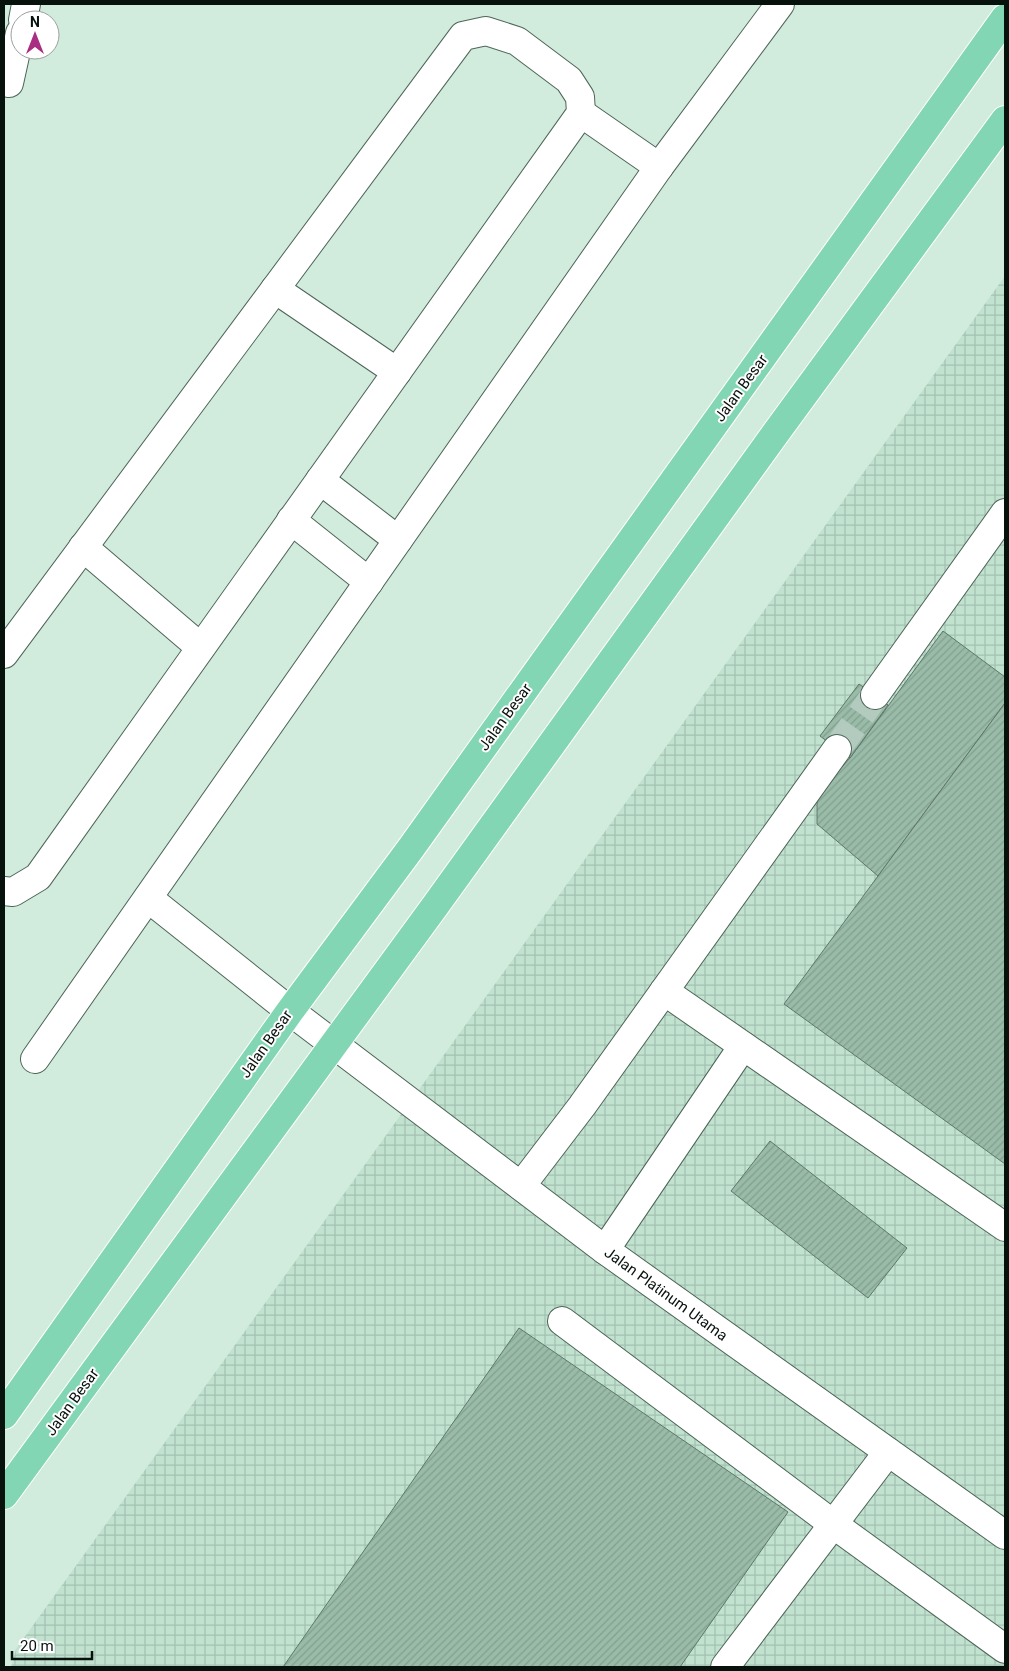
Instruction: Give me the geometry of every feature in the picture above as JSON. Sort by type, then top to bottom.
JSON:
[{"type":"main road","name":"Jalan Besar","points":[[4,1415],[290,1011],[417,840],[1005,18]]},
{"type":"main road","name":"Jalan Besar","points":[[4,1495],[435,906],[775,434],[1005,120]]},
{"type":"street","points":[[36,1059],[659,167],[780,4]]},
{"type":"street","points":[[4,654],[463,36],[486,31],[517,41],[569,80],[580,98],[581,113],[38,877],[13,892],[4,891]]},
{"type":"street","points":[[9,83],[14,60]]},
{"type":"street","points":[[581,113],[659,167]]},
{"type":"street","points":[[275,289],[397,372]]},
{"type":"street","points":[[320,480],[398,540]]},
{"type":"street","points":[[875,695],[1005,513]]},
{"type":"street","points":[[291,520],[369,582]]},
{"type":"street","points":[[83,547],[200,647]]},
{"type":"street","points":[[521,1186],[582,1106],[837,748]]},
{"type":"street","name":"Jalan Platinum Utama","points":[[148,898],[290,1011],[605,1250],[1005,1535]]},
{"type":"street","points":[[664,991],[1005,1227]]},
{"type":"street","points":[[605,1250],[744,1046]]},
{"type":"street","points":[[562,1321],[1005,1649]]},
{"type":"street","points":[[725,1667],[888,1452]]},
{"type":"shaded area","points":[[1005,276],[1005,1667],[11,1667],[16,1649]]},
{"type":"building","points":[[943,631],[1005,677],[1005,703],[878,876],[817,824],[817,795],[850,758]]},
{"type":"building","points":[[859,684],[888,705],[850,758],[820,736]]},
{"type":"building","points":[[1005,703],[1005,1164],[784,1004]]},
{"type":"building","points":[[770,1141],[907,1248],[868,1298],[731,1191]]},
{"type":"building","points":[[519,1328],[788,1512],[680,1667],[283,1667]]},
{"type":"tunnel","points":[[837,749],[875,695]]}]
